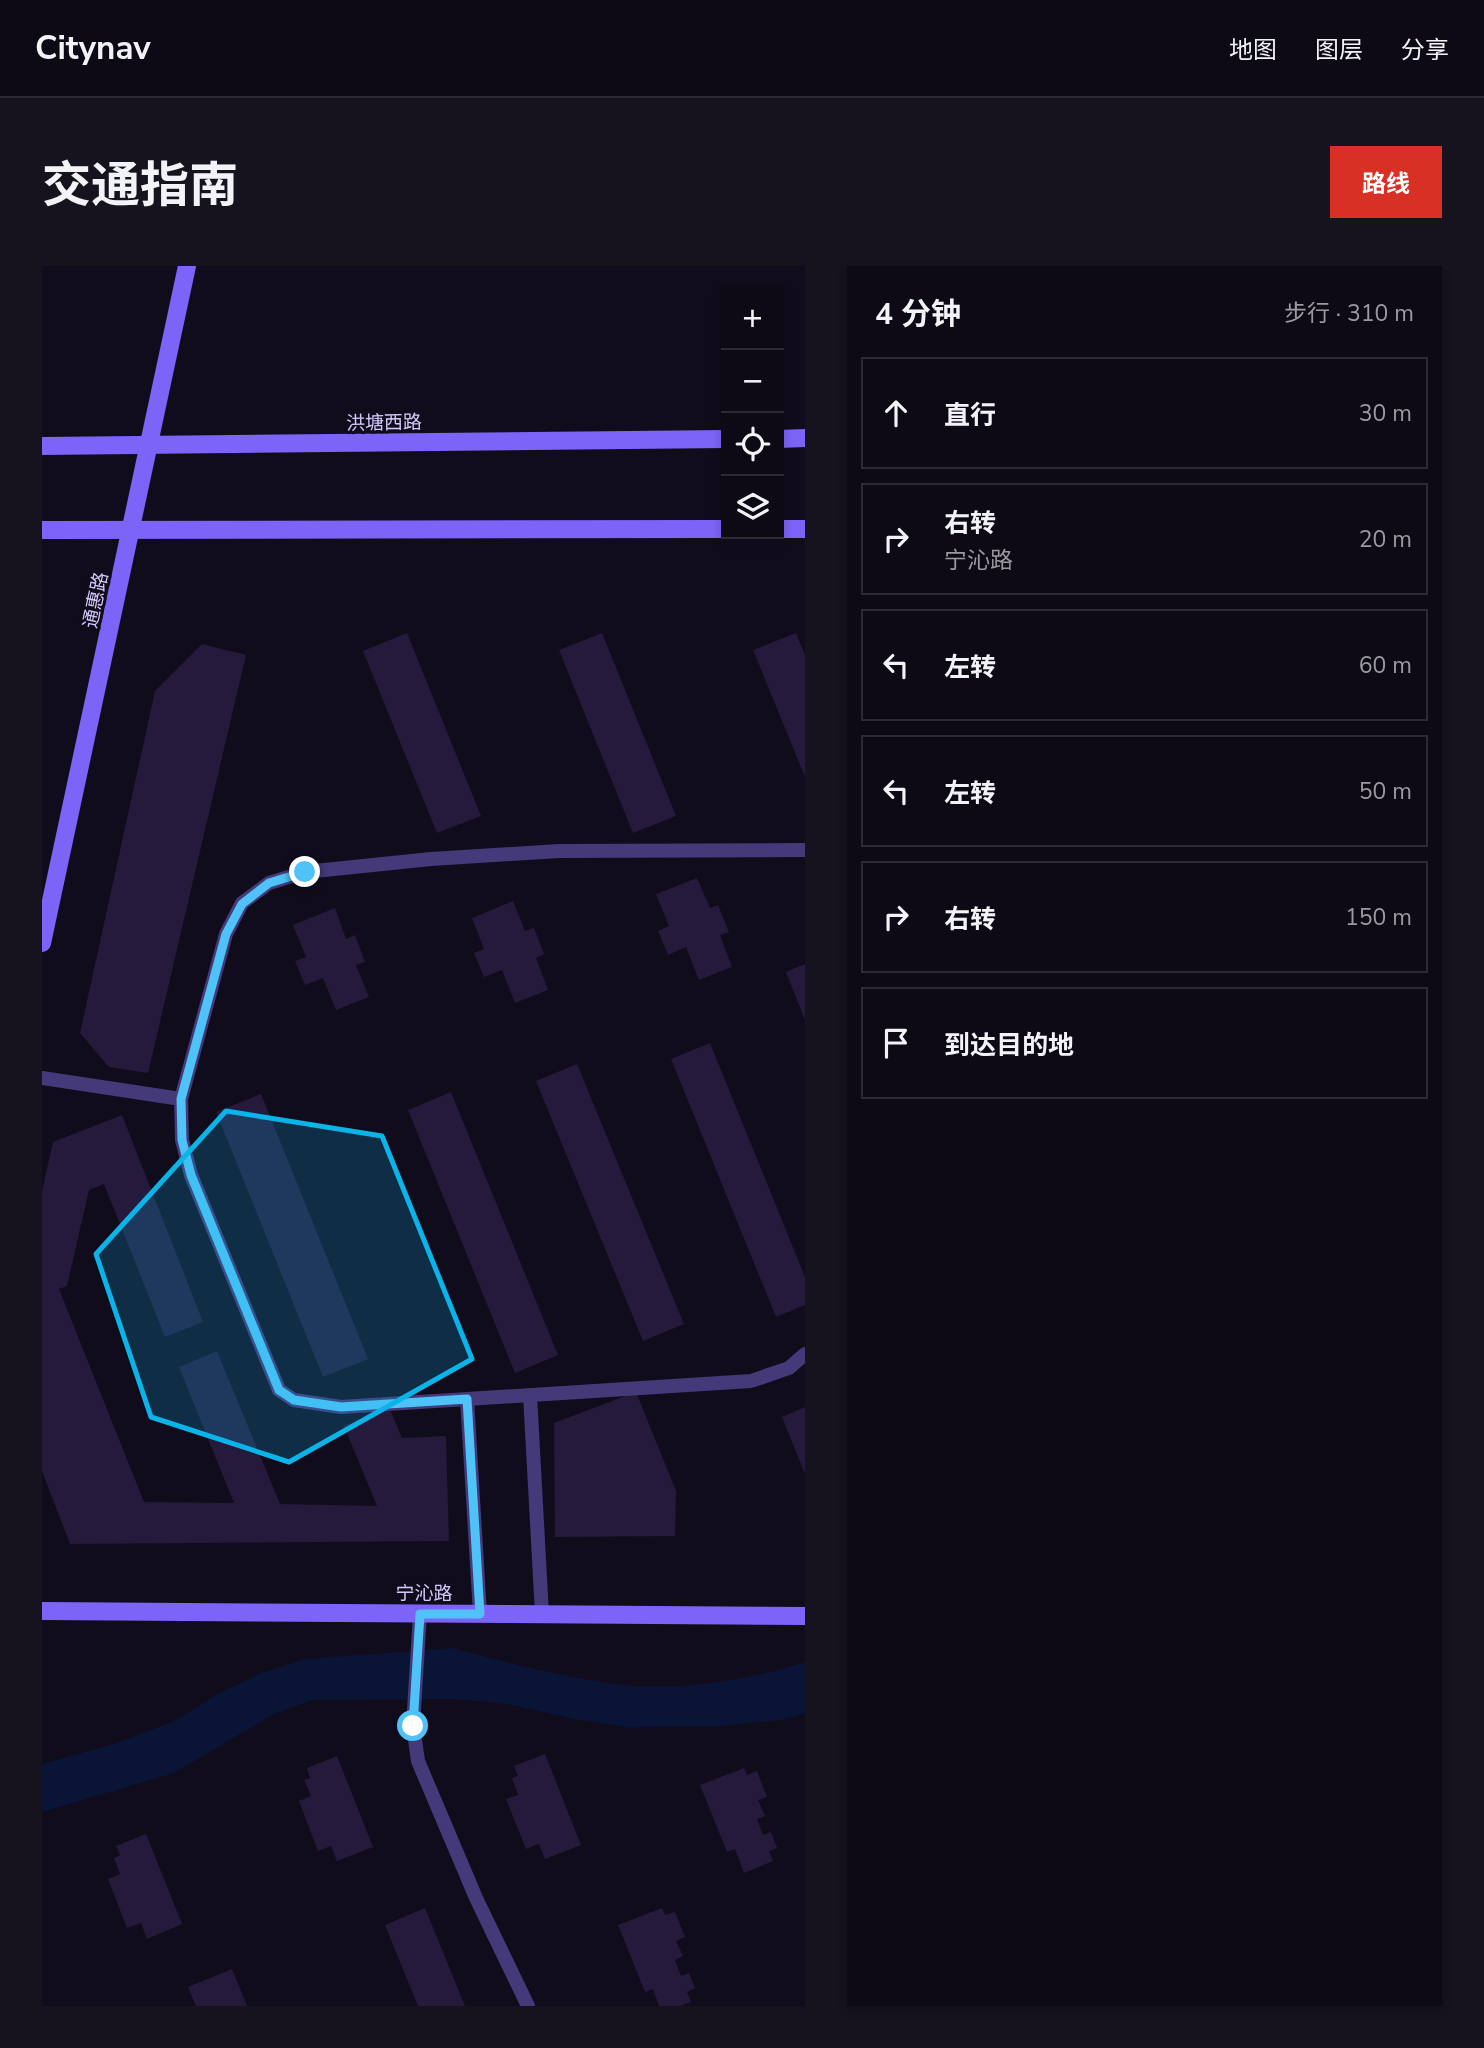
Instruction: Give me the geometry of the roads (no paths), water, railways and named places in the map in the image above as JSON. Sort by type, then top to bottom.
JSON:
[{"type":"street","name":"通惠路","points":[[42,943],[187,266]]},
{"type":"street","points":[[784,439],[805,438]]},
{"type":"street","name":"洪塘西路","points":[[42,446],[721,439]]},
{"type":"street","points":[[42,530],[721,529]]},
{"type":"street","points":[[784,529],[805,529]]},
{"type":"street","name":"宁沁路","points":[[42,1611],[805,1616]]},
{"type":"lane","points":[[805,850],[559,851],[430,859],[305,872],[269,883],[242,904],[226,934],[181,1099],[182,1140],[191,1175],[279,1390],[294,1400],[341,1407],[751,1381],[789,1368],[805,1354]]},
{"type":"lane","points":[[42,1078],[181,1099]]},
{"type":"lane","points":[[530,1395],[542,1614]]},
{"type":"lane","points":[[467,1399],[480,1614]]},
{"type":"lane","points":[[420,1614],[413,1726],[418,1761],[476,1898],[528,2006]]},
{"type":"water","points":[[452,1648],[559,1674],[646,1686],[716,1682],[763,1674],[805,1662],[805,1713],[781,1720],[721,1726],[626,1727],[502,1703],[450,1699],[312,1700],[274,1714],[174,1773],[42,1812],[42,1764],[117,1743],[177,1720],[216,1695],[261,1673],[306,1659]]}]
